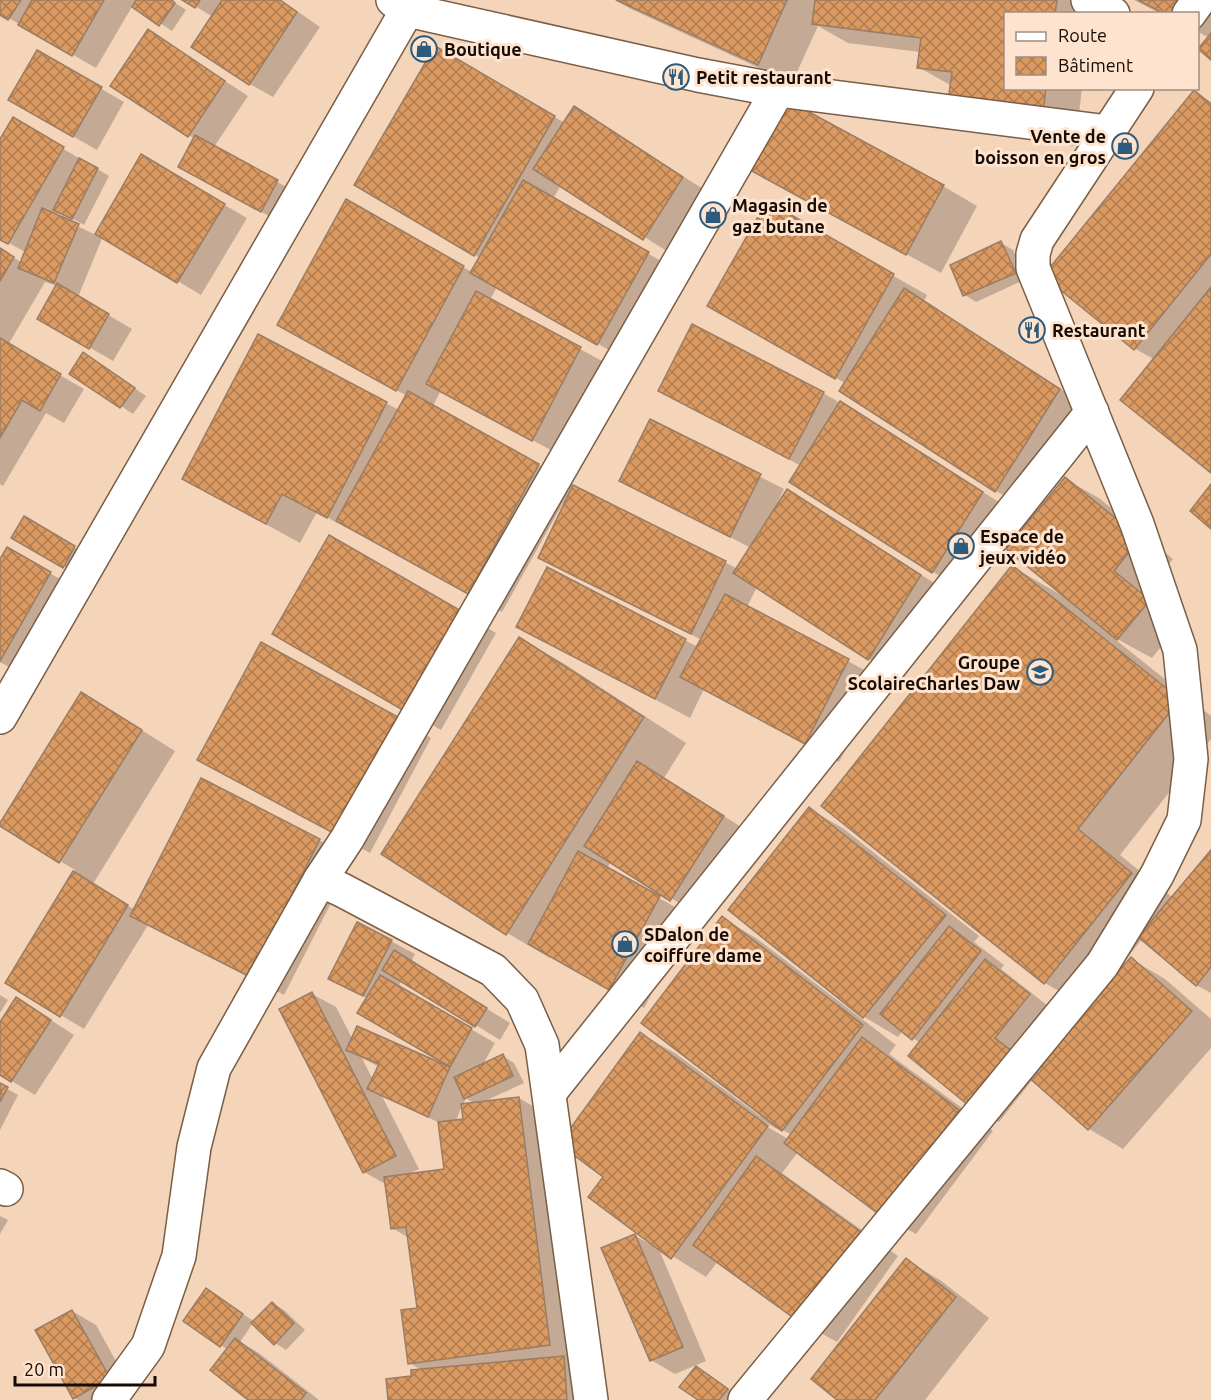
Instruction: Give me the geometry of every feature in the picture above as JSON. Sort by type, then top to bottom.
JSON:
[{"type":"street","points":[[1088,0],[1109,12]]},
{"type":"street","points":[[0,717],[404,3],[698,75],[778,90],[1108,132]]},
{"type":"street","points":[[109,1400],[148,1346],[179,1256],[194,1147],[214,1068],[320,880],[347,839],[778,90]]},
{"type":"street","points":[[745,1400],[1102,965],[1157,875],[1184,820],[1191,759],[1180,650],[1137,524],[1033,268],[1033,254],[1037,240],[1136,90]]},
{"type":"street","points":[[550,1092],[1092,412]]},
{"type":"street","points":[[320,880],[493,970],[522,1000],[543,1045],[591,1400]]},
{"type":"building","points":[[0,0],[21,0],[8,20],[0,15]]},
{"type":"building","points":[[32,0],[104,0],[72,56],[18,25]]},
{"type":"building","points":[[136,0],[172,0],[175,3],[159,26],[132,7]]},
{"type":"building","points":[[182,0],[200,0],[195,8]]},
{"type":"building","points":[[222,0],[280,0],[297,12],[249,85],[191,47]]},
{"type":"building","points":[[616,0],[787,0],[758,65]]},
{"type":"building","points":[[815,0],[1057,0],[1055,12],[1004,12],[1004,90],[1046,90],[1043,112],[948,101],[952,72],[917,68],[921,38],[812,24]]},
{"type":"building","points":[[1138,0],[1182,0],[1177,12],[1161,12]]},
{"type":"building","points":[[148,29],[225,81],[188,137],[110,86]]},
{"type":"building","points":[[1211,33],[1211,60],[1199,48]]},
{"type":"building","points":[[435,46],[555,116],[474,256],[354,185]]},
{"type":"building","points":[[37,50],[102,87],[73,137],[8,100]]},
{"type":"building","points":[[1194,90],[1211,104],[1211,254],[1134,350],[1043,276]]},
{"type":"building","points":[[787,100],[944,185],[906,255],[750,170]]},
{"type":"building","points":[[574,106],[683,177],[643,240],[533,169]]},
{"type":"building","points":[[13,117],[64,147],[8,244],[0,240],[0,139]]},
{"type":"building","points":[[195,135],[278,180],[261,212],[178,167]]},
{"type":"building","points":[[141,154],[225,204],[177,283],[95,234]]},
{"type":"building","points":[[79,158],[98,168],[72,219],[53,210]]},
{"type":"building","points":[[523,180],[649,252],[597,345],[470,273]]},
{"type":"building","points":[[346,199],[464,266],[396,391],[277,325]]},
{"type":"building","points":[[767,201],[894,274],[835,379],[707,306]]},
{"type":"building","points":[[42,208],[79,224],[54,283],[18,268]]},
{"type":"building","points":[[1001,241],[1016,273],[963,296],[950,265]]},
{"type":"building","points":[[0,248],[14,257],[0,281]]},
{"type":"building","points":[[57,283],[109,314],[89,349],[37,319]]},
{"type":"building","points":[[1211,287],[1211,473],[1120,400]]},
{"type":"building","points":[[904,288],[1060,389],[995,492],[839,391]]},
{"type":"building","points":[[476,291],[581,347],[532,441],[426,384]]},
{"type":"building","points":[[692,324],[824,392],[789,459],[658,391]]},
{"type":"building","points":[[258,334],[387,402],[327,518],[282,494],[266,524],[182,479]]},
{"type":"building","points":[[0,338],[61,374],[40,411],[22,400],[0,438]]},
{"type":"building","points":[[83,352],[135,388],[120,408],[69,374]]},
{"type":"building","points":[[408,391],[539,464],[468,594],[336,521]]},
{"type":"building","points":[[840,401],[983,492],[932,573],[789,482]]},
{"type":"building","points":[[650,419],[761,474],[730,537],[619,481]]},
{"type":"building","points":[[1065,477],[1140,538],[1114,571],[1150,600],[1117,640],[1006,549]]},
{"type":"building","points":[[1211,484],[1211,529],[1190,511]]},
{"type":"building","points":[[573,485],[726,561],[691,634],[538,558]]},
{"type":"building","points":[[787,489],[921,575],[868,660],[733,573]]},
{"type":"building","points":[[24,516],[75,546],[63,568],[11,538]]},
{"type":"building","points":[[329,535],[463,612],[406,712],[272,634]]},
{"type":"building","points":[[7,547],[51,572],[0,661],[0,559]]},
{"type":"building","points":[[1012,565],[1180,699],[1078,829],[1132,873],[1044,984],[821,806]]},
{"type":"building","points":[[547,567],[686,639],[655,699],[516,627]]},
{"type":"building","points":[[725,594],[849,659],[805,744],[680,677]]},
{"type":"building","points":[[519,637],[644,717],[506,935],[381,854]]},
{"type":"building","points":[[261,642],[398,717],[335,834],[197,760]]},
{"type":"building","points":[[81,692],[142,730],[59,863],[0,826],[0,823]]},
{"type":"building","points":[[637,761],[724,816],[670,901],[584,846]]},
{"type":"building","points":[[201,778],[320,839],[250,977],[130,916]]},
{"type":"building","points":[[809,807],[946,915],[863,1018],[728,910]]},
{"type":"building","points":[[1211,850],[1211,967],[1196,986],[1138,937]]},
{"type":"building","points":[[578,851],[660,896],[609,990],[528,944]]},
{"type":"building","points":[[73,871],[128,905],[60,1017],[5,983]]},
{"type":"building","points":[[722,916],[863,1025],[782,1131],[641,1023]]},
{"type":"building","points":[[357,922],[392,940],[363,996],[328,979]]},
{"type":"building","points":[[949,926],[981,951],[912,1040],[880,1014]]},
{"type":"building","points":[[394,950],[487,1008],[475,1027],[382,970]]},
{"type":"building","points":[[1131,957],[1192,1011],[1088,1130],[1027,1076]]},
{"type":"building","points":[[985,959],[1030,994],[995,1038],[1017,1055],[974,1110],[908,1056]]},
{"type":"building","points":[[380,975],[472,1028],[450,1067],[357,1013]]},
{"type":"building","points":[[312,992],[396,1156],[363,1173],[279,1009]]},
{"type":"building","points":[[16,997],[51,1020],[11,1082],[0,1075],[0,1022]]},
{"type":"building","points":[[357,1026],[450,1067],[428,1117],[367,1089],[379,1064],[346,1050]]},
{"type":"building","points":[[640,1032],[768,1126],[671,1259],[588,1197],[603,1177],[559,1144]]},
{"type":"building","points":[[862,1037],[959,1110],[881,1216],[784,1143]]},
{"type":"building","points":[[503,1054],[513,1076],[464,1099],[454,1077]]},
{"type":"building","points":[[0,1083],[8,1087],[0,1102]]},
{"type":"building","points":[[519,1097],[550,1345],[408,1364],[401,1310],[417,1308],[406,1227],[391,1229],[384,1177],[444,1169],[438,1122],[463,1119],[461,1104]]},
{"type":"building","points":[[756,1156],[865,1235],[802,1324],[693,1245]]},
{"type":"building","points":[[635,1234],[683,1347],[650,1361],[601,1248]]},
{"type":"building","points":[[906,1258],[956,1297],[875,1400],[837,1400],[811,1379]]},
{"type":"building","points":[[206,1288],[243,1314],[220,1347],[183,1321]]},
{"type":"building","points":[[272,1302],[294,1323],[274,1345],[251,1323]]},
{"type":"building","points":[[72,1310],[110,1378],[73,1399],[35,1330]]},
{"type":"building","points":[[235,1338],[306,1393],[301,1400],[248,1400],[210,1370]]},
{"type":"building","points":[[564,1356],[567,1400],[388,1400],[386,1379],[411,1376],[411,1370]]},
{"type":"building","points":[[696,1366],[728,1389],[719,1400],[698,1400],[679,1387]]},
{"type":"place","name":"Boutique","points":[[424,49]]},
{"type":"place","name":"Petit restaurant","points":[[676,77]]},
{"type":"place","name":"Vente de boisson en gros","points":[[1125,146]]},
{"type":"place","name":"Magasin de gaz butane","points":[[713,215]]},
{"type":"place","name":"Restaurant","points":[[1032,330]]},
{"type":"place","name":"Espace de jeux vidéo","points":[[961,546]]},
{"type":"place","name":"Groupe ScolaireCharles Daw","points":[[1040,672]]},
{"type":"place","name":"SDalon de coiffure dame","points":[[625,944]]}]
